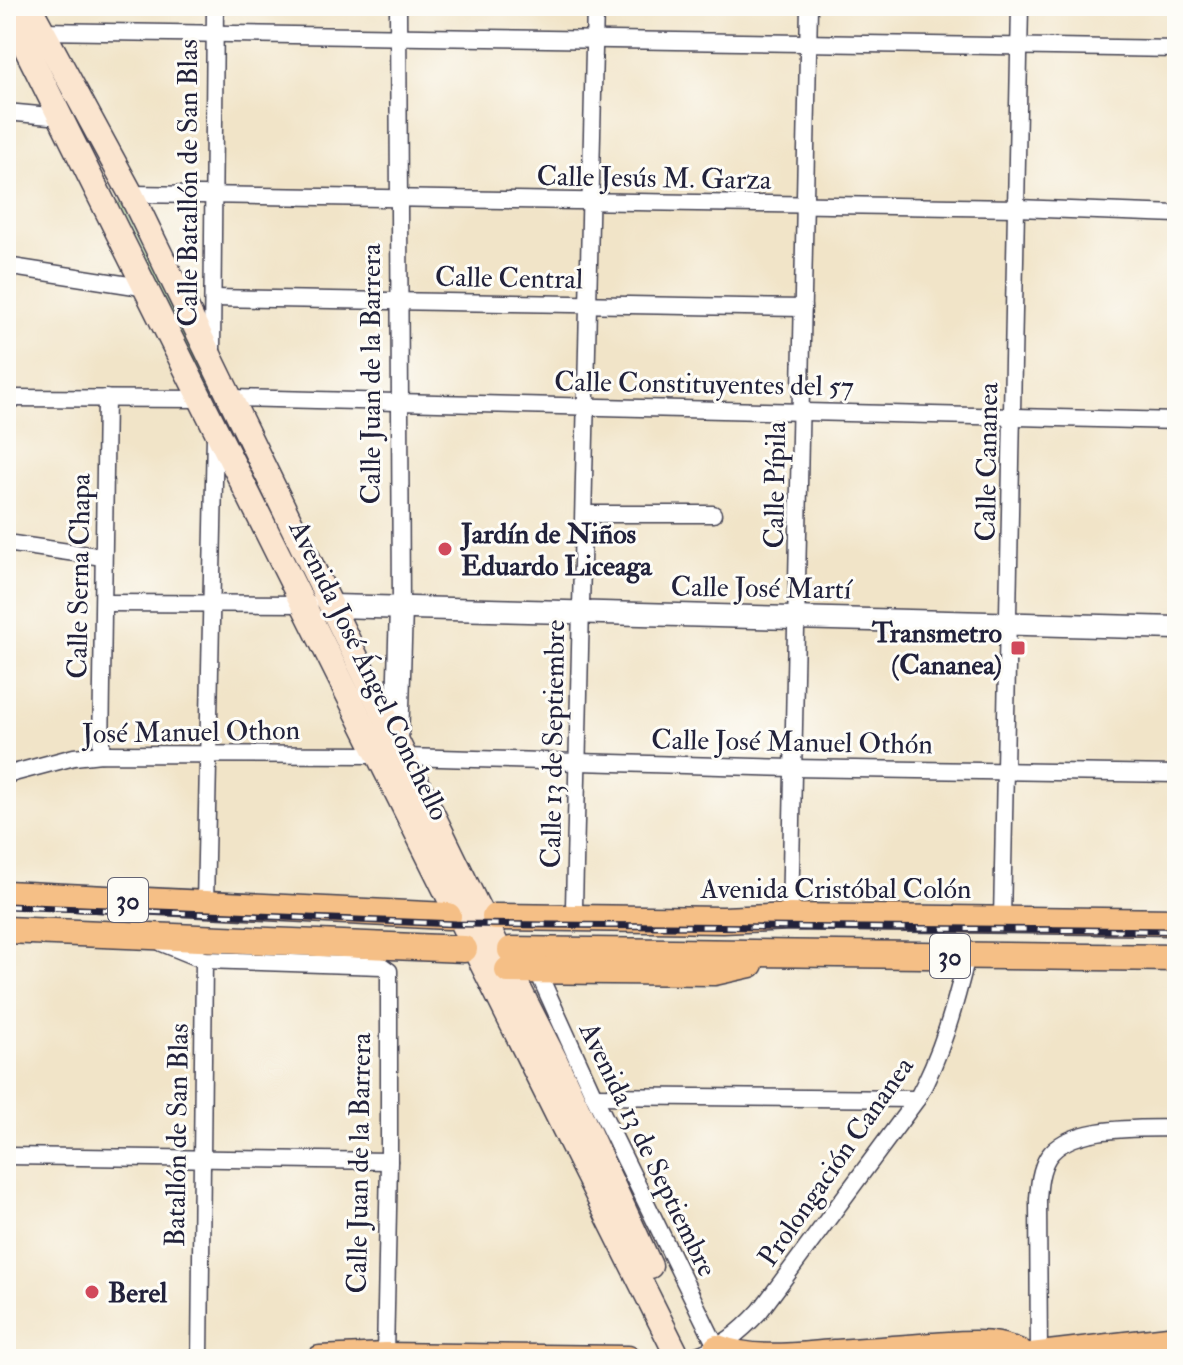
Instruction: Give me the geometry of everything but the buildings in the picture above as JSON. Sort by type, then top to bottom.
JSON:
[{"type":"main road","name":"Avenida José Ángel Conchello","points":[[29,6],[131,194],[333,606],[394,752],[467,910],[696,1356]]},
{"type":"main road","name":"Avenida José Ángel Conchello","points":[[6,8],[304,604],[394,752]]},
{"type":"main road","points":[[215,424],[231,398]]},
{"type":"main road","name":"Avenida Cristóbal Colón","points":[[6,894],[207,904],[723,920],[790,917],[1177,922]]},
{"type":"main road","points":[[467,910],[574,907],[739,910],[790,917]]},
{"type":"main road","name":"Avenida José Ángel Conchello","points":[[467,910],[510,960],[696,1356]]},
{"type":"main road","points":[[967,956],[1002,920]]},
{"type":"main road","name":"30","points":[[6,930],[464,949]]},
{"type":"main road","points":[[510,960],[537,970],[714,972],[788,954]]},
{"type":"main road","name":"30","points":[[510,960],[788,954],[1177,958]]},
{"type":"main road","points":[[696,1356],[792,1356],[980,1343],[1013,1348],[1024,1357],[1177,1341]]},
{"type":"main road","points":[[1148,1359],[1177,1341]]},
{"type":"main road","points":[[320,1359],[385,1356],[628,1359]]},
{"type":"street","name":"Calle Batallón de San Blas","points":[[212,360],[215,6]]},
{"type":"street","name":"Calle Juan de la Barrera","points":[[394,752],[401,608],[398,6]]},
{"type":"street","name":"Calle 13 de Septiembre","points":[[574,907],[595,6]]},
{"type":"street","name":"Calle Pípila","points":[[790,917],[809,6]]},
{"type":"street","name":"Calle Cananea","points":[[1002,920],[1020,6]]},
{"type":"street","points":[[41,31],[1177,49]]},
{"type":"street","points":[[6,112],[61,117]]},
{"type":"street","name":"Calle Jesús M. Garza","points":[[131,194],[1017,208],[1177,214]]},
{"type":"street","points":[[6,266],[148,288]]},
{"type":"street","name":"Calle Central","points":[[213,298],[803,308]]},
{"type":"street","points":[[6,398],[202,399]]},
{"type":"street","name":"Calle Serna Chapa","points":[[101,754],[106,398]]},
{"type":"street","name":"Calle Constituyentes del 57","points":[[231,398],[1177,421]]},
{"type":"street","points":[[207,904],[215,424]]},
{"type":"street","points":[[584,514],[713,514]]},
{"type":"street","points":[[6,543],[103,557]]},
{"type":"street","name":"Calle José Martí","points":[[104,603],[304,604],[1177,628]]},
{"type":"street","name":"José Manuel Othon","points":[[6,775],[74,757],[101,754],[394,752]]},
{"type":"street","name":"Calle José Manuel Othón","points":[[394,752],[792,768],[1177,774]]},
{"type":"street","points":[[145,936],[204,960]]},
{"type":"street","name":"Prolongación Cananea","points":[[696,1356],[740,1331],[760,1311],[917,1099],[930,1076],[952,1020],[967,956]]},
{"type":"street","name":"Calle Juan de la Barrera","points":[[204,960],[382,966],[389,971],[385,1356]]},
{"type":"street","name":"Batallón de San Blas","points":[[200,1359],[204,960]]},
{"type":"street","name":"Avenida 13 de Septiembre","points":[[537,970],[594,1096],[696,1356]]},
{"type":"street","points":[[594,1096],[917,1099]]},
{"type":"street","points":[[1024,1357],[1040,1176],[1048,1157],[1061,1144],[1089,1134],[1122,1129],[1177,1128]]},
{"type":"street","points":[[6,1156],[389,1161]]},
{"type":"green space","points":[[124,202],[220,394],[214,408],[116,203]]},
{"type":"railway","points":[[6,906],[456,924],[1177,931]]},
{"type":"place","name":"Jardín de Niños Eduardo Liceaga","points":[[445,549]]},
{"type":"place","name":"Transmetro (Cananea)","points":[[1018,648]]},
{"type":"place","name":"Berel","points":[[92,1292]]}]
